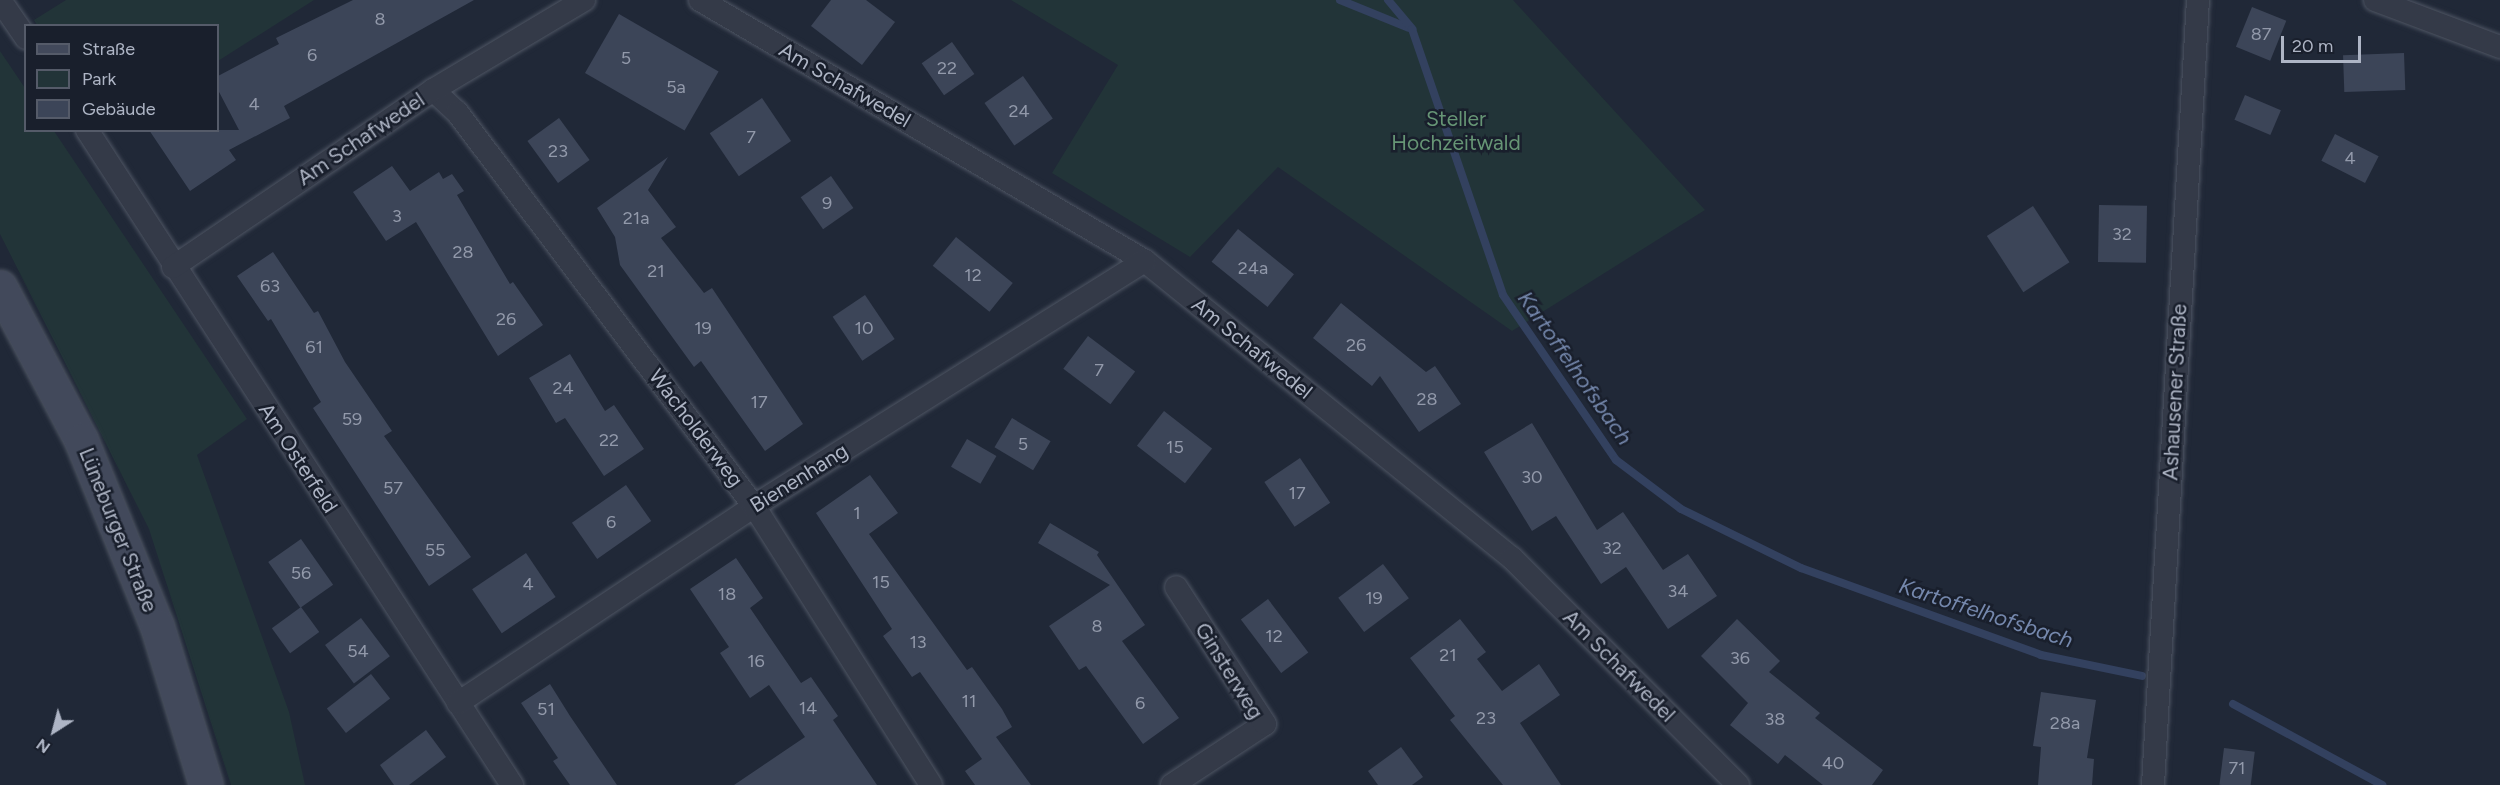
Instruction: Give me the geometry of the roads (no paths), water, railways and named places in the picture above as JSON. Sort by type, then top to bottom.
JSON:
[{"type":"main road","name":"Lüneburger Straße","points":[[0,287],[81,440],[157,626],[206,785]]},
{"type":"street","points":[[0,0],[24,35]]},
{"type":"street","name":"Am Schafwedel","points":[[173,267],[433,90],[584,0]]},
{"type":"street","name":"Am Schafwedel","points":[[700,0],[1145,261],[1512,558],[1738,785]]},
{"type":"street","name":"Ashausener Straße","points":[[2153,785],[2198,0]]},
{"type":"street","points":[[2375,0],[2500,47]]},
{"type":"street","name":"Wacholderweg","points":[[433,90],[457,112],[754,506],[931,785]]},
{"type":"street","name":"Am Osterfeld","points":[[88,132],[173,267],[512,785]]},
{"type":"street","name":"Bienenhang","points":[[458,703],[754,506],[1145,261]]},
{"type":"street","name":"Ginsterweg","points":[[1172,785],[1265,724],[1176,587]]},
{"type":"waterway","points":[[1340,0],[1409,28]]},
{"type":"waterway","name":"Kartoffelhofsbach","points":[[1388,0],[1412,29],[1503,295],[1616,460],[1681,509],[1801,568],[2041,655],[2142,676]]},
{"type":"waterway","name":"Kartoffelhofsbach","points":[[2233,704],[2382,785]]},
{"type":"park label","name":"Steller Hochzeitwald","points":[[1456,131]]}]
